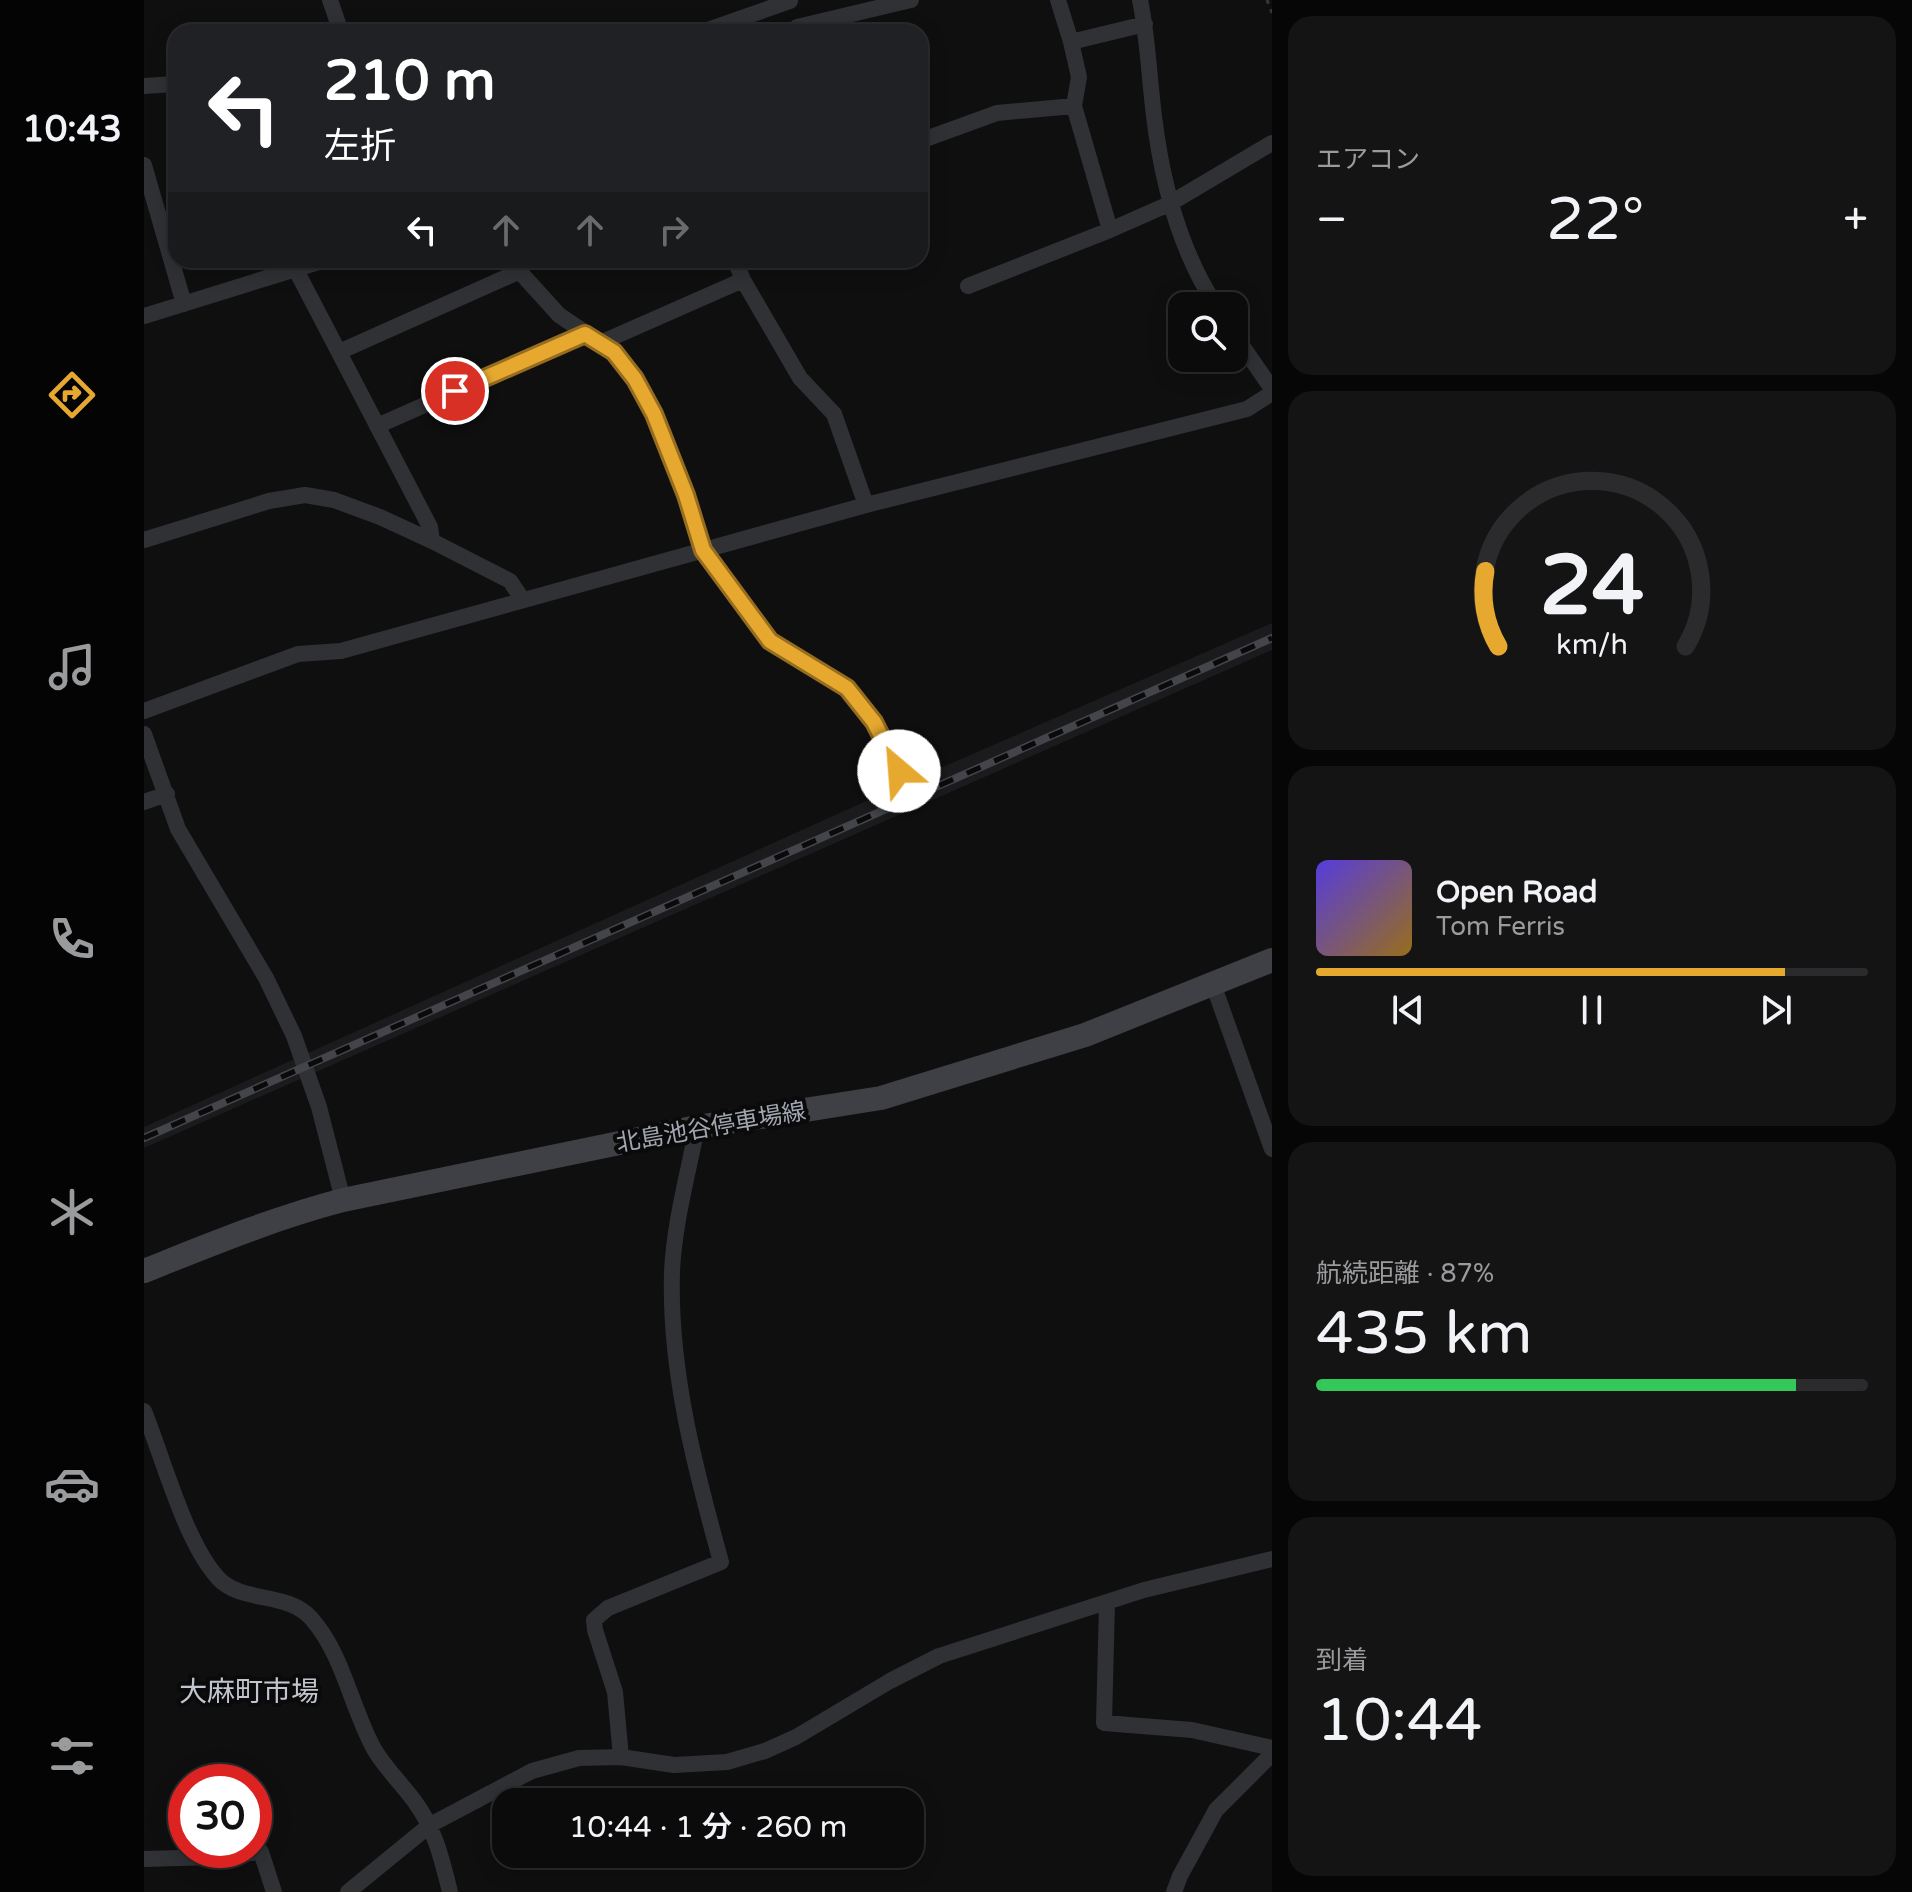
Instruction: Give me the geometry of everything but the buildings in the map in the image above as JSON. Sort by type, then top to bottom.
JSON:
[{"type":"main road","name":"北島池谷停車場線","points":[[144,1271],[236,1234],[343,1200],[697,1127],[881,1098],[1085,1035],[1272,960]]},
{"type":"street","points":[[330,0],[338,24]]},
{"type":"street","points":[[821,24],[911,0]]},
{"type":"street","points":[[1058,0],[1079,77],[1074,106],[1110,230]]},
{"type":"street","points":[[1140,0],[1154,116],[1169,204],[1198,278],[1207,292]]},
{"type":"street","points":[[725,24],[790,1],[796,24]]},
{"type":"street","points":[[1071,42],[1145,24]]},
{"type":"street","points":[[144,86],[168,84]]},
{"type":"street","points":[[928,138],[997,113],[1074,106]]},
{"type":"street","points":[[968,286],[1169,204],[1272,143]]},
{"type":"street","points":[[144,165],[168,248]]},
{"type":"street","points":[[174,268],[184,304]]},
{"type":"street","points":[[144,316],[302,268]]},
{"type":"street","points":[[339,352],[508,268]]},
{"type":"street","points":[[517,268],[559,315],[614,352],[635,379],[654,414],[686,495],[703,550],[770,641],[847,688],[874,722],[899,771]]},
{"type":"street","points":[[738,268],[800,378],[834,414],[866,505]]},
{"type":"street","points":[[296,270],[430,527],[432,541]]},
{"type":"street","points":[[600,343],[743,280]]},
{"type":"street","points":[[377,426],[585,334]]},
{"type":"street","points":[[144,711],[298,654],[341,651],[866,505],[1247,409],[1272,391],[1248,355]]},
{"type":"street","points":[[144,540],[269,501],[305,495],[334,500],[432,541],[510,581],[523,600]]},
{"type":"street","points":[[144,734],[178,829],[266,978],[294,1036],[319,1107],[343,1200]]},
{"type":"street","points":[[144,802],[167,794]]},
{"type":"street","points":[[1213,984],[1272,1149]]},
{"type":"street","points":[[621,1757],[615,1692],[594,1620],[608,1608],[721,1562],[682,1403],[674,1315],[672,1271],[697,1127]]},
{"type":"street","points":[[144,1411],[178,1502],[204,1559],[220,1580],[236,1590],[296,1604],[311,1618],[330,1647],[375,1751],[417,1803],[430,1825],[450,1892]]},
{"type":"street","points":[[348,1892],[430,1825],[532,1771],[579,1758],[621,1757],[674,1765],[727,1762],[765,1751],[796,1737],[939,1656],[1144,1590],[1272,1559]]},
{"type":"street","points":[[1107,1603],[1104,1723],[1192,1730],[1272,1751],[1216,1810],[1174,1892]]},
{"type":"street","points":[[144,1859],[261,1852],[274,1892]]},
{"type":"path","points":[[1267,0],[1272,13]]},
{"type":"shaded area","points":[[1272,623],[1272,650],[144,1148],[144,1127],[904,784]]},
{"type":"railway","points":[[144,1138],[1272,638]]},
{"type":"district","name":"大麻町市場","points":[[249,1691]]},
{"type":"route","points":[[455,391],[585,334],[614,352],[635,379],[654,414],[686,495],[703,550],[770,641],[847,688],[874,722],[899,771]]}]
